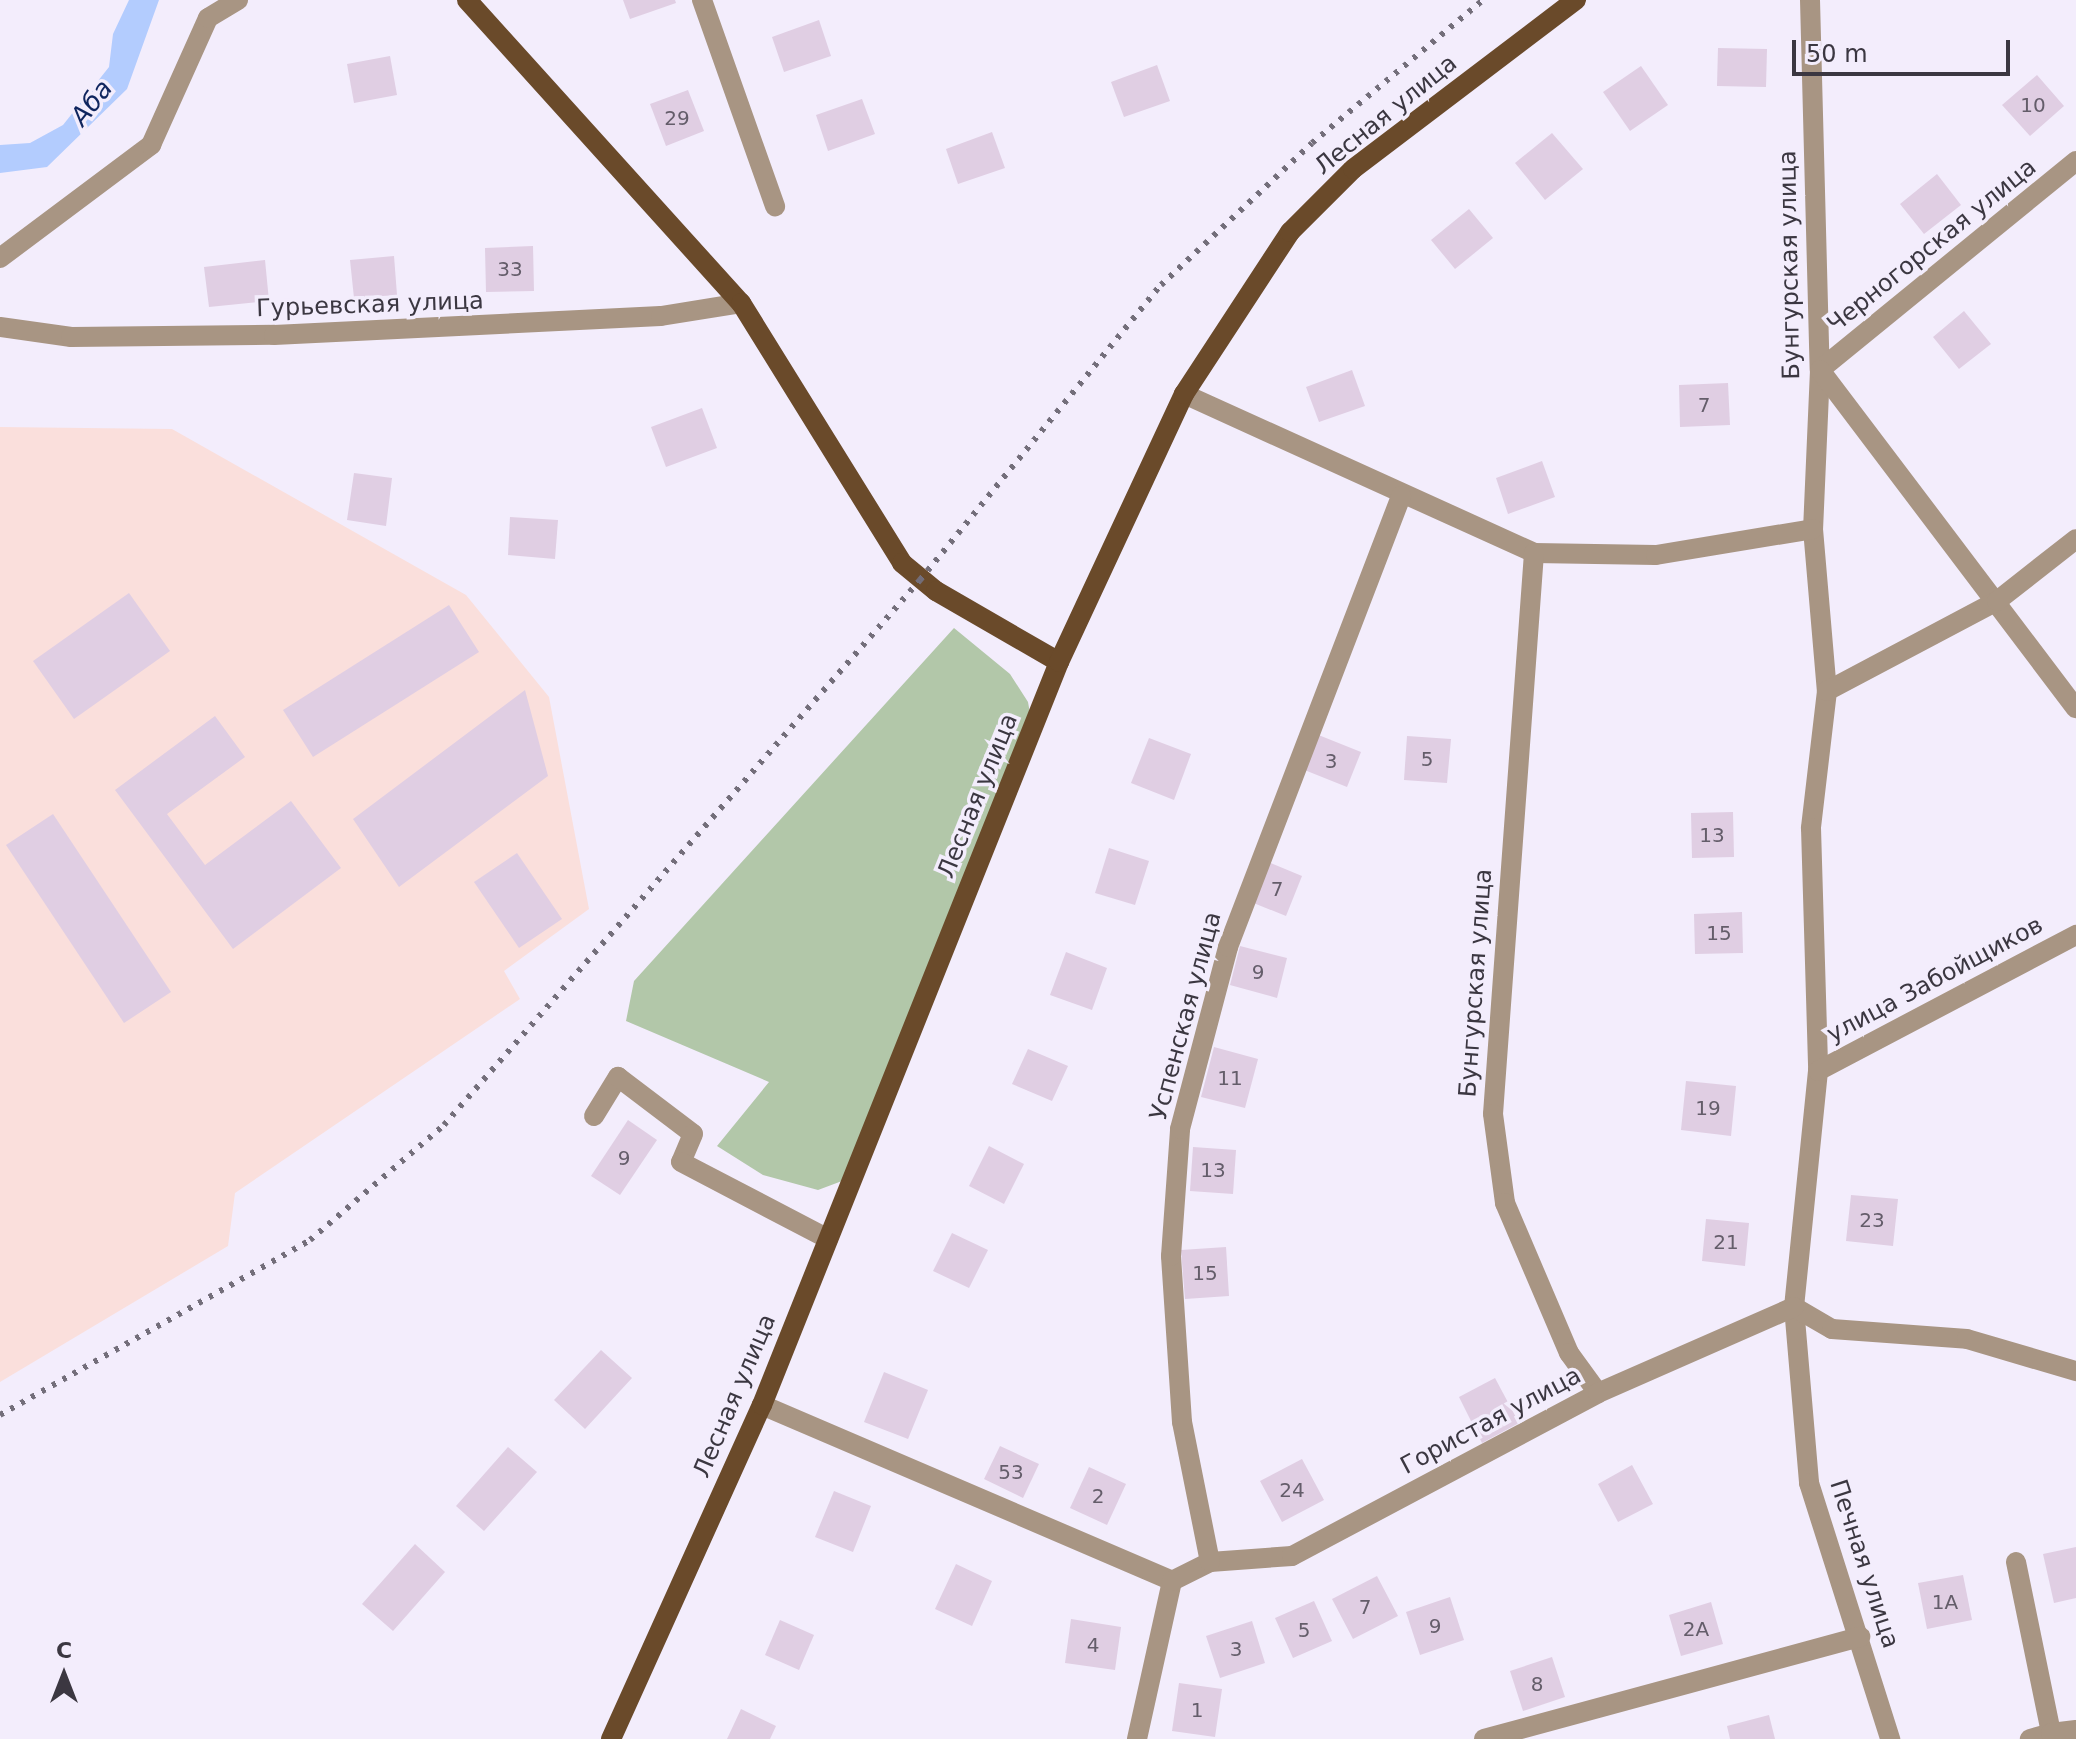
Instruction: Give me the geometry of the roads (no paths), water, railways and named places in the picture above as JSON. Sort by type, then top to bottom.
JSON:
[{"type":"main road","points":[[467,0],[741,303],[902,563],[936,591],[1059,662]]},
{"type":"main road","name":"Лесная улица","points":[[611,1739],[762,1405],[1059,662],[1184,394],[1290,232],[1343,179],[1576,0]]},
{"type":"street","points":[[0,258],[151,145],[208,18],[238,0]]},
{"type":"street","points":[[702,0],[775,206]]},
{"type":"street","name":"Бунгурская улица","points":[[1794,1307],[1818,1071],[1811,828],[1827,691],[1813,529],[1820,370],[1810,0]]},
{"type":"street","name":"Черногорская улица","points":[[1820,370],[2076,161]]},
{"type":"street","name":"Гурьевская улица","points":[[0,327],[71,337],[274,335],[661,316],[741,303]]},
{"type":"street","points":[[1820,370],[2076,708]]},
{"type":"street","points":[[1184,394],[1401,496],[1534,553],[1656,555],[1813,529]]},
{"type":"street","name":"Успенская улица","points":[[1210,1562],[1182,1422],[1171,1256],[1180,1129],[1228,947],[1401,496]]},
{"type":"street","points":[[1827,691],[1997,601],[2076,539]]},
{"type":"street","name":"Бунгурская улица","points":[[1534,553],[1493,1114],[1505,1203],[1569,1353],[1598,1393]]},
{"type":"street","name":"улица Забойщиков","points":[[1818,1071],[2076,935]]},
{"type":"street","points":[[594,1116],[618,1077],[693,1134],[681,1162],[828,1239]]},
{"type":"street","points":[[1794,1307],[1832,1329],[1967,1339],[2076,1371]]},
{"type":"street","name":"Гористая улица","points":[[1210,1562],[1292,1556],[1598,1393],[1794,1307]]},
{"type":"street","name":"Печная улица","points":[[1794,1307],[1809,1483],[1890,1739]]},
{"type":"street","points":[[762,1405],[1172,1581],[1210,1562]]},
{"type":"street","points":[[2016,1562],[2051,1733]]},
{"type":"street","points":[[1137,1739],[1172,1581]]},
{"type":"street","points":[[1484,1739],[1860,1637]]},
{"type":"street","points":[[2030,1739],[2076,1730]]},
{"type":"water","name":"Аба","points":[[129,0],[159,0],[127,89],[47,167],[0,173],[0,145],[30,143],[63,125],[109,67],[113,34]]},
{"type":"railway","points":[[0,1415],[310,1240],[444,1125],[920,580],[1161,285],[1312,143],[1483,0]]}]
